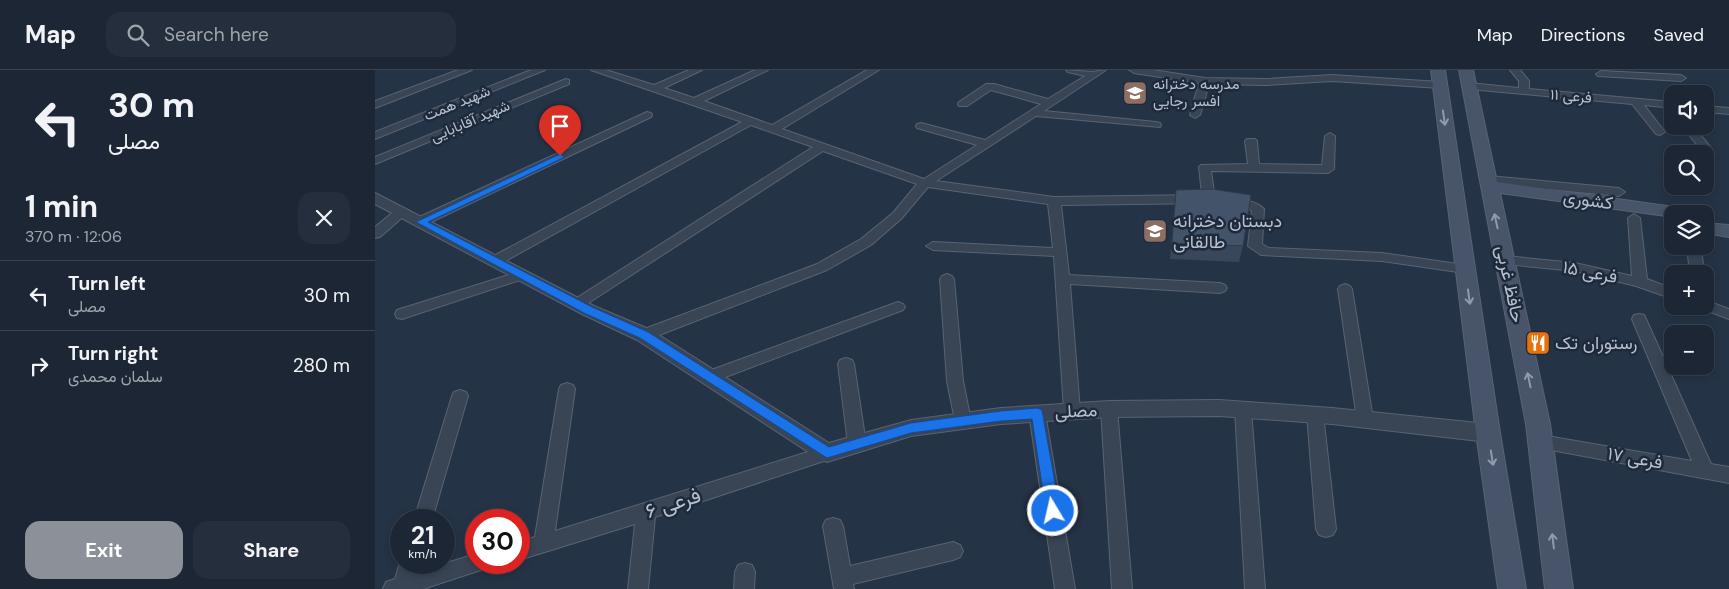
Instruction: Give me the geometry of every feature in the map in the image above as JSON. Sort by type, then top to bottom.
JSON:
[{"type":"main road","name":"حافظ غربی","points":[[1439,77],[1462,150],[1489,184],[1541,442],[1559,589]]},
{"type":"main road","name":"حافظ غربی","points":[[1468,78],[1462,150],[1465,269],[1512,589]]},
{"type":"main road","points":[[1462,150],[1467,162],[1489,184]]},
{"type":"main road","name":"کشوری","points":[[1489,184],[1664,210]]},
{"type":"main road","name":"کشوری","points":[[1489,184],[1635,218],[1664,222]]},
{"type":"main road","points":[[1714,218],[1729,220]]},
{"type":"main road","points":[[1714,229],[1729,231]]},
{"type":"street","points":[[375,104],[467,70]]},
{"type":"street","name":"شهید همت","points":[[375,136],[540,70]]},
{"type":"street","points":[[596,70],[694,102],[925,183],[1054,201],[1209,199],[1247,204],[1258,209],[1255,246],[1266,252],[1382,258],[1465,269]]},
{"type":"street","points":[[653,89],[697,70]]},
{"type":"street","points":[[694,102],[763,70]]},
{"type":"street","points":[[772,130],[874,70]]},
{"type":"street","points":[[1071,70],[1097,72]]},
{"type":"street","points":[[1134,70],[1205,81],[1243,82],[1374,75],[1439,77]]},
{"type":"street","points":[[1243,70],[1243,82]]},
{"type":"street","points":[[1515,70],[1524,81],[1524,92]]},
{"type":"street","points":[[1655,70],[1664,77]]},
{"type":"street","points":[[644,335],[822,267],[866,242],[897,216],[925,183],[1097,72]]},
{"type":"street","points":[[1599,72],[1681,78]]},
{"type":"street","points":[[1599,72],[1621,101]]},
{"type":"street","name":"فرعی ۱۱","points":[[1468,78],[1524,92],[1664,105]]},
{"type":"street","points":[[1195,115],[1205,81]]},
{"type":"street","name":"شهید آقابابایی","points":[[375,161],[566,82]]},
{"type":"street","points":[[963,104],[989,86],[1050,103]]},
{"type":"street","points":[[1636,102],[1660,132]]},
{"type":"street","points":[[1714,109],[1729,111]]},
{"type":"street","points":[[1034,113],[1156,125]]},
{"type":"street","points":[[420,222],[647,115]]},
{"type":"street","points":[[495,261],[749,122]]},
{"type":"street","points":[[921,126],[987,144]]},
{"type":"street","points":[[1694,135],[1703,145]]},
{"type":"street","points":[[1209,199],[1205,166],[1328,169],[1330,136]]},
{"type":"street","points":[[1251,140],[1254,167]]},
{"type":"street","points":[[577,304],[821,147]]},
{"type":"street","points":[[1489,184],[1619,192]]},
{"type":"street","points":[[375,198],[577,304],[644,335],[827,453]]},
{"type":"street","points":[[1054,201],[1063,279],[1072,412]]},
{"type":"street","points":[[375,234],[401,212]]},
{"type":"street","points":[[1635,218],[1640,282]]},
{"type":"street","points":[[933,246],[1060,252]]},
{"type":"street","name":"فرعی ۱۵","points":[[1505,260],[1575,267],[1640,282],[1664,291]]},
{"type":"street","points":[[402,314],[521,275]]},
{"type":"street","points":[[947,279],[955,382],[963,421]]},
{"type":"street","points":[[1063,279],[1220,288]]},
{"type":"street","points":[[1345,289],[1365,419]]},
{"type":"street","points":[[709,377],[898,307]]},
{"type":"street","points":[[1714,308],[1729,314]]},
{"type":"street","points":[[1639,319],[1705,470]]},
{"type":"street","points":[[846,364],[857,444]]},
{"type":"street","points":[[544,543],[567,389]]},
{"type":"street","points":[[426,509],[460,396]]},
{"type":"street","points":[[1109,409],[1122,589]]},
{"type":"street","name":"مصلی","points":[[827,453],[911,428],[1037,413],[1109,409],[1243,409],[1315,414],[1488,432]]},
{"type":"street","points":[[1243,409],[1255,589]]},
{"type":"street","points":[[1037,413],[1065,589]]},
{"type":"street","points":[[1315,414],[1326,529]]},
{"type":"street","name":"فرعی ۱۷","points":[[1541,442],[1729,475]]},
{"type":"street","name":"فرعی ۶","points":[[530,547],[827,453]]},
{"type":"street","points":[[638,589],[645,512]]},
{"type":"street","points":[[833,526],[843,583],[953,551]]},
{"type":"street","points":[[398,587],[465,567]]},
{"type":"street","points":[[398,587],[404,574]]},
{"type":"building","points":[[1212,189],[1251,195],[1243,246],[1172,243],[1176,190]]},
{"type":"place","name":"مدرسه دخترانه افسر رجایی","points":[[1135,93]]},
{"type":"place","name":"دبستان دخترانه طالقانی","points":[[1155,231]]},
{"type":"place","name":"رستوران تک","points":[[1538,343]]},
{"type":"route","points":[[560,156],[420,222],[588,310],[644,335],[827,453],[911,428],[1037,413],[1053,511]]}]
